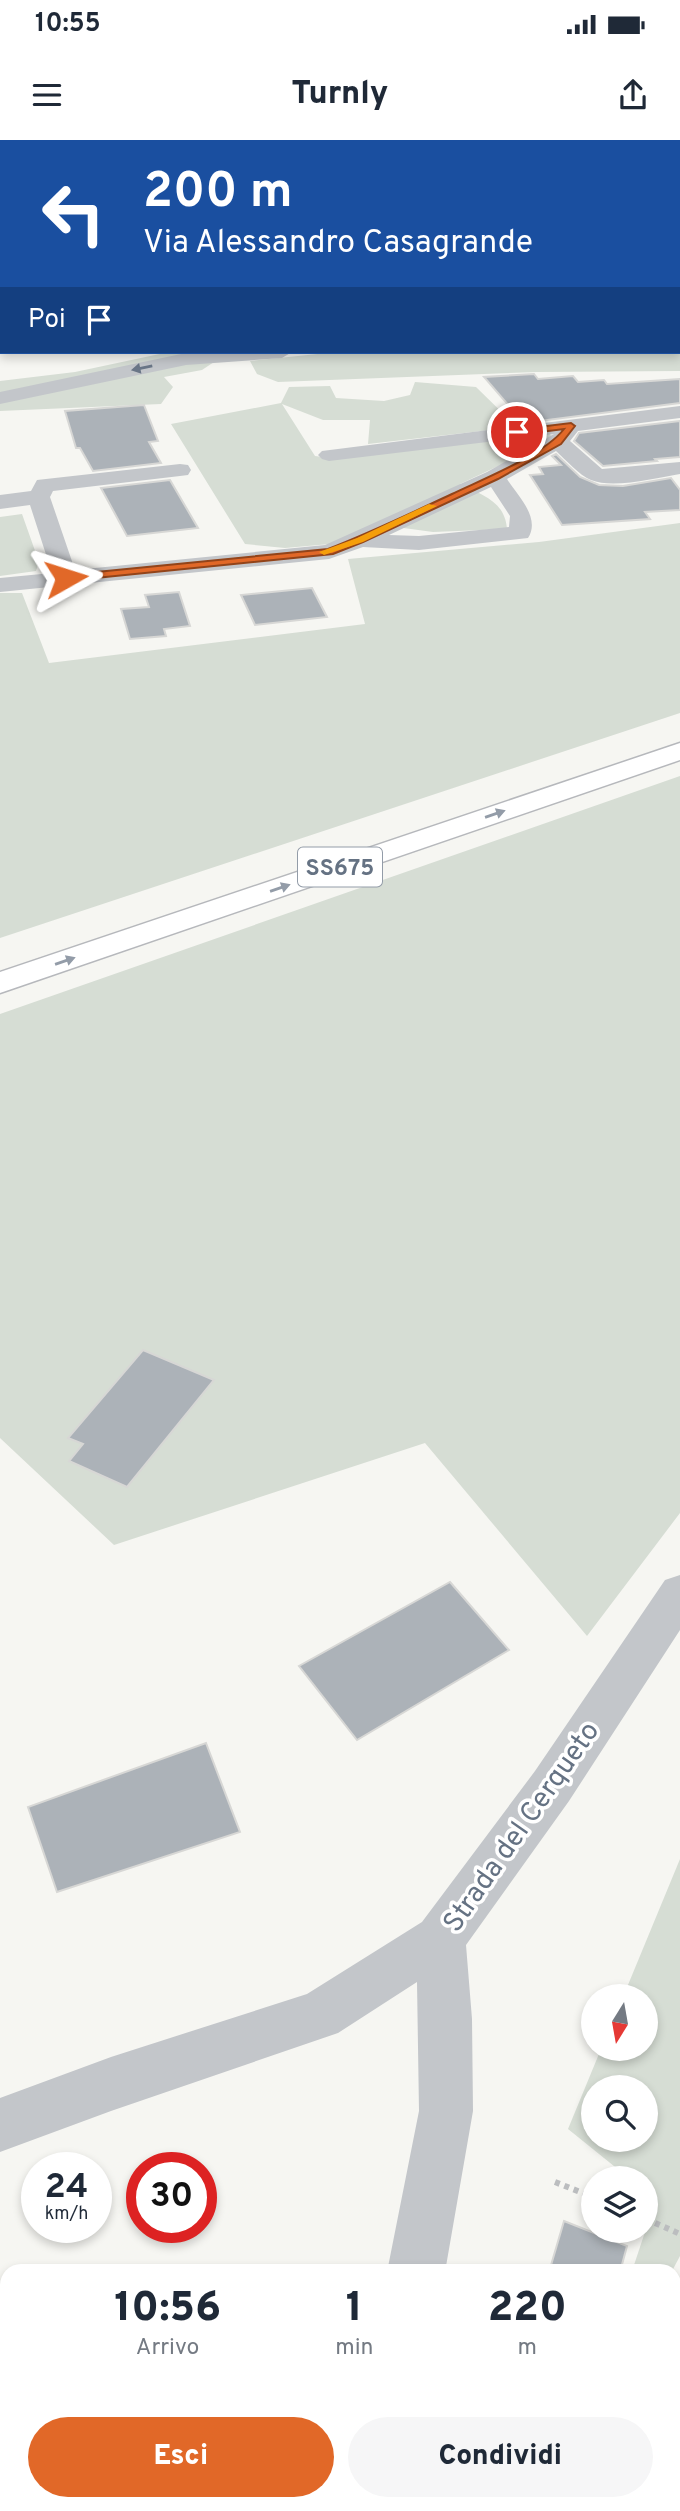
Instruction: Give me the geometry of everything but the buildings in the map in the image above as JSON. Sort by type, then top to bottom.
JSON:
[{"type":"highway","name":"SS675","points":[[0,956],[680,725]]},
{"type":"highway","name":"SS675","points":[[0,983],[680,751]]},
{"type":"street","points":[[0,398],[186,359],[255,354]]},
{"type":"street","points":[[329,455],[565,434],[680,412]]},
{"type":"street","points":[[565,434],[596,475],[611,477],[680,468]]},
{"type":"street","points":[[0,585],[329,552],[495,477],[565,434]]},
{"type":"street","points":[[66,578],[39,497],[45,485],[180,470]]},
{"type":"street","points":[[360,540],[419,542],[520,534],[521,516],[495,477]]},
{"type":"street","points":[[0,502],[39,497]]},
{"type":"street","name":"Strada del Cerqueto","points":[[0,2124],[320,2015],[440,1939],[552,1786],[680,1593]]},
{"type":"street","points":[[417,2264],[446,2111],[446,2019],[440,1939]]},
{"type":"path","points":[[555,2182],[581,2192]]},
{"type":"path","points":[[658,2224],[680,2234]]},
{"type":"shaded area","points":[[160,354],[202,354],[214,362],[202,370],[164,377],[173,387],[161,404],[0,411],[0,381],[75,372]]},
{"type":"shaded area","points":[[318,354],[680,354],[680,371],[537,372],[278,382],[257,374],[250,361]]},
{"type":"shaded area","points":[[415,382],[476,387],[517,427],[368,444],[370,420],[323,420],[282,404],[315,456],[330,458],[549,432],[551,436],[524,454],[460,484],[497,505],[507,529],[433,532],[374,524],[330,544],[285,548],[245,544],[171,424],[281,403],[289,387],[330,386],[336,398],[384,401],[410,395]]},
{"type":"shaded area","points":[[22,514],[39,562],[36,571],[0,576],[0,517]]},
{"type":"shaded area","points":[[680,523],[680,713],[0,938],[0,593],[22,593],[49,663],[365,624],[348,559],[539,542]]},
{"type":"shaded area","points":[[680,776],[680,1513],[587,1636],[425,1443],[114,1545],[0,1438],[0,1014]]},
{"type":"shaded area","points":[[680,1859],[680,2256],[676,2264],[634,2264],[641,2243],[658,2243],[658,2166],[614,2166],[597,2152],[658,2152],[658,2075],[590,2075],[596,2062],[658,2062],[658,1984],[628,1984]]},
{"type":"shaded area","points":[[581,2097],[581,2139],[568,2129]]},
{"type":"slow traffic","points":[[324,552],[360,540],[433,506]]},
{"type":"route","points":[[66,578],[329,552],[495,477],[558,442],[571,426],[517,432]]}]
